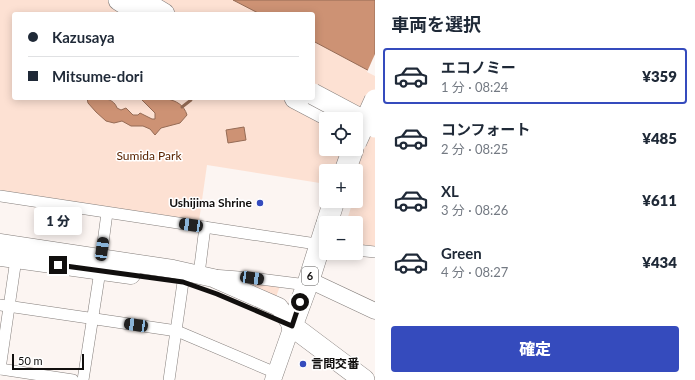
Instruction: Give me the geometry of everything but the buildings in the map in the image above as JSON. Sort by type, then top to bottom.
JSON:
[{"type":"highway","points":[[119,0],[137,12]]},
{"type":"highway","points":[[141,0],[161,12]]},
{"type":"highway","points":[[315,95],[375,127]]},
{"type":"highway","points":[[299,100],[322,112]]},
{"type":"highway","points":[[363,127],[375,100]]},
{"type":"highway","points":[[363,134],[375,140]]},
{"type":"highway","name":"6","points":[[292,326],[319,252]]},
{"type":"highway","points":[[292,326],[364,380]]},
{"type":"main road","points":[[0,243],[100,264],[191,278],[217,294],[292,326]]},
{"type":"main road","points":[[8,258],[100,264]]},
{"type":"street","points":[[141,0],[164,12]]},
{"type":"street","points":[[315,91],[375,123]]},
{"type":"street","points":[[0,196],[205,227],[319,238]]},
{"type":"street","points":[[83,380],[107,213]]},
{"type":"street","points":[[169,380],[177,330],[205,227]]},
{"type":"street","points":[[363,251],[375,252]]},
{"type":"street","points":[[8,258],[0,369],[73,380]]},
{"type":"street","points":[[191,278],[252,278],[308,282],[375,311]]},
{"type":"street","points":[[4,306],[177,330],[274,376],[292,326]]},
{"type":"green space","name":"Sumida Park","points":[[0,0],[233,0],[256,12],[12,12],[12,100],[315,100],[315,42],[375,74],[375,248],[363,247],[363,216],[348,216],[351,208],[363,208],[363,164],[319,164],[319,183],[207,165],[199,221],[0,192]]},
{"type":"green space","points":[[245,281],[280,286],[276,297],[245,284]]},
{"type":"shaded area","points":[[233,0],[375,0],[375,74],[315,42],[315,12],[256,12]]},
{"type":"shaded area","points":[[87,100],[108,100],[112,101],[117,108],[121,110],[126,108],[133,115],[138,115],[140,113],[155,119],[155,113],[142,100],[170,100],[179,104],[187,115],[180,123],[161,128],[155,135],[150,129],[143,126],[131,126],[122,121],[114,123],[106,121],[88,103]]},
{"type":"shaded area","points":[[244,127],[246,140],[228,143],[226,130]]},
{"type":"pier","points":[[375,54],[375,76],[367,72]]},
{"type":"waterway","points":[[182,107],[191,100]]},
{"type":"place","name":"Ushijima Shrine","points":[[260,203]]},
{"type":"place","name":"言問交番","points":[[303,364]]},
{"type":"route","points":[[58,265],[164,278],[183,282],[201,287],[292,326],[300,302]]}]
